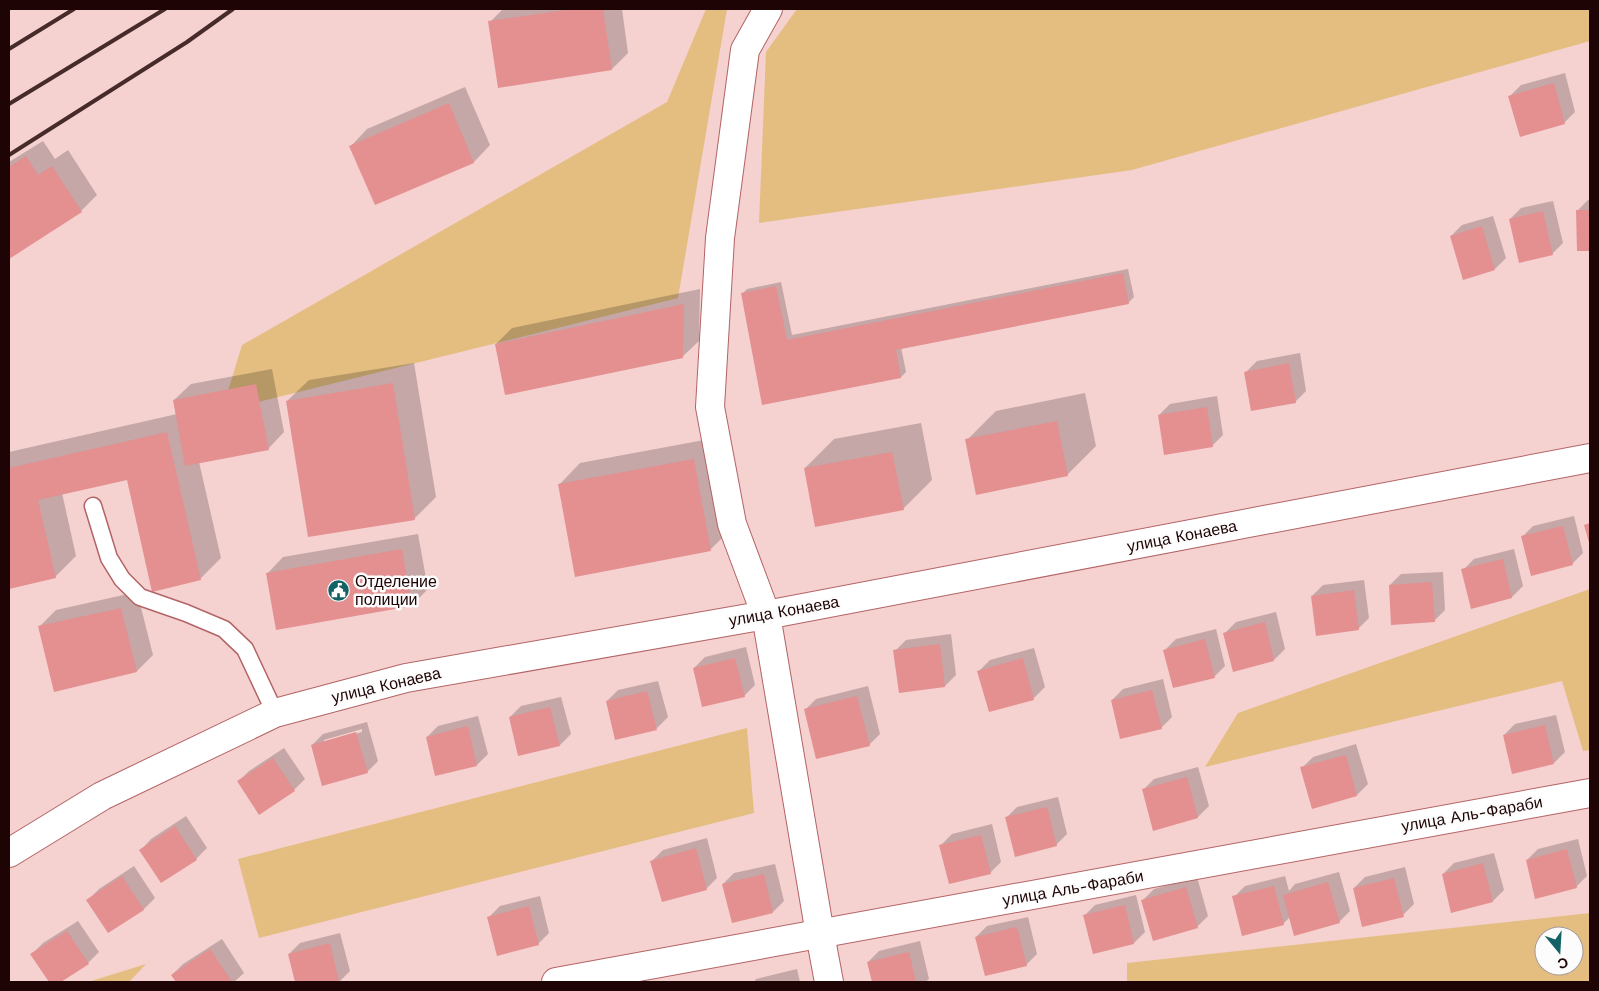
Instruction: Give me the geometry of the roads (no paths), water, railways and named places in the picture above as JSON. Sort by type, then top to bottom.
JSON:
[{"type":"street","points":[[768,9],[744,50],[720,238],[710,408],[732,524],[766,615],[820,934],[830,982]]},
{"type":"street","name":"улица Конаева","points":[[9,853],[102,796],[275,713],[406,678],[766,615],[1590,458]]},
{"type":"street","name":"улица Аль-Фараби","points":[[556,982],[1590,792]]},
{"type":"lane","points":[[94,506],[109,558],[122,580],[140,598],[224,628],[245,649],[275,713]]},
{"type":"railway","points":[[9,49],[74,9]]},
{"type":"railway","points":[[9,104],[165,9]]},
{"type":"railway","points":[[9,155],[187,42],[233,9]]},
{"type":"place","name":"Отделение полиции","points":[[339,590]]}]
